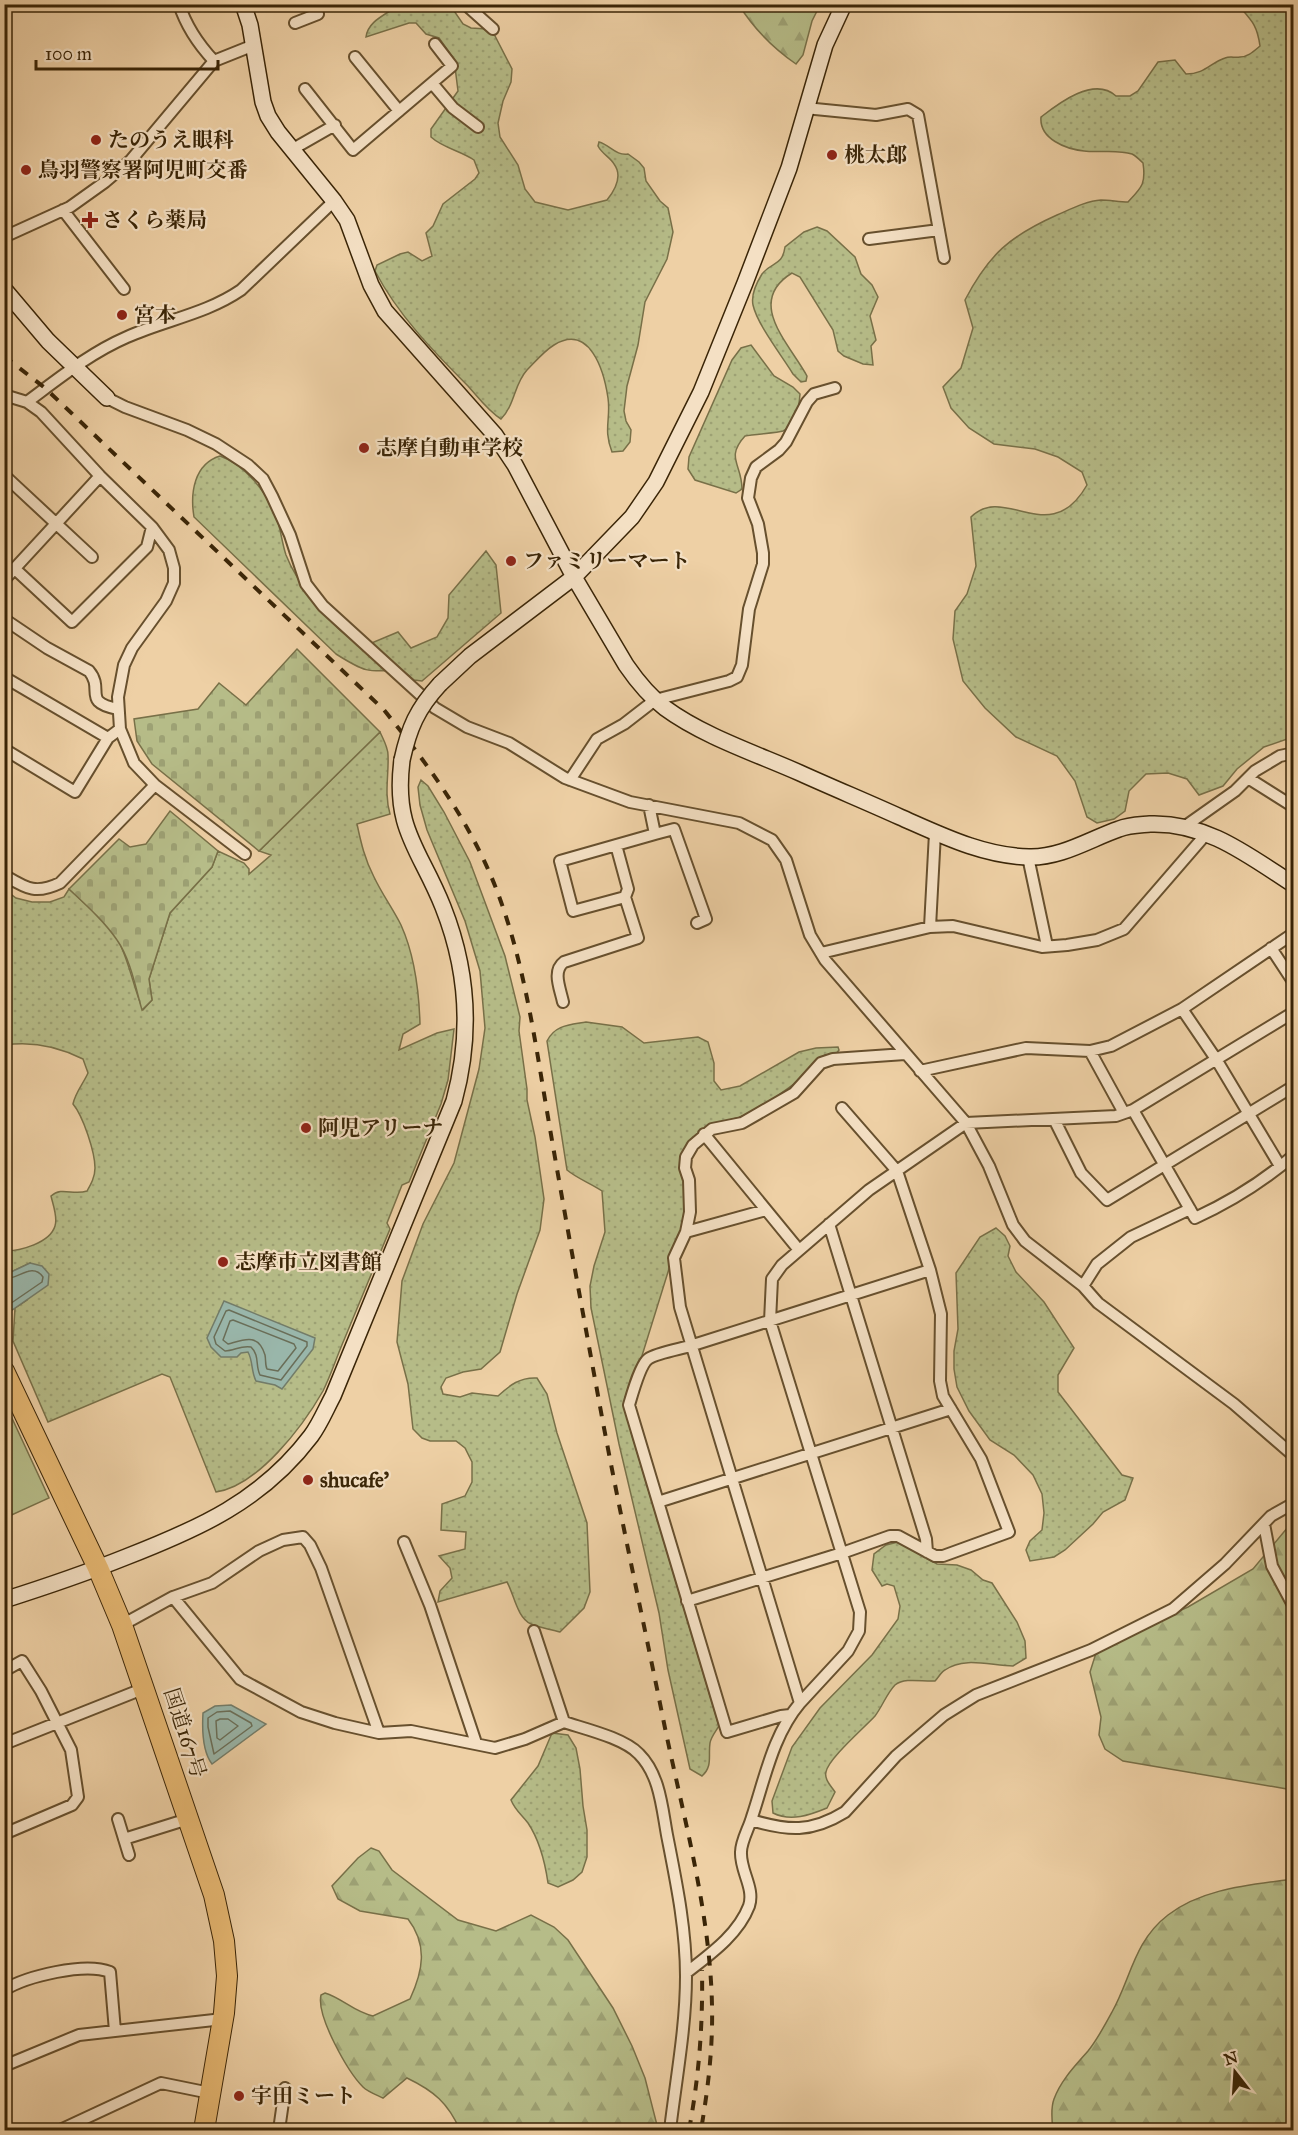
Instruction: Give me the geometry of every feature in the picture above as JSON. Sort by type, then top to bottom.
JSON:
[{"type":"highway","name":"国道167号","points":[[4,1371],[98,1568],[122,1625],[213,1895],[224,1941],[227,1976],[223,2019],[204,2130]]},
{"type":"street","points":[[179,4],[183,16],[202,48],[214,61]]},
{"type":"street","points":[[243,4],[254,45],[263,102],[268,116],[347,220],[371,285],[385,311],[495,435],[515,465],[574,577],[626,665],[635,679],[666,709],[713,735],[935,833],[988,851],[1028,857],[1052,855],[1132,826],[1165,824],[1207,833],[1243,852],[1293,885]]},
{"type":"street","points":[[295,23],[318,14],[313,4]]},
{"type":"street","points":[[465,4],[493,29]]},
{"type":"street","points":[[4,1600],[176,1538],[224,1514],[261,1487],[291,1459],[312,1435],[333,1396],[454,1101],[464,1059],[466,1017],[463,980],[455,942],[443,907],[410,839],[402,817],[399,794],[402,760],[413,720],[424,702],[440,684],[470,656],[574,577],[632,517],[656,482],[696,402],[745,283],[789,168],[825,45],[844,4]]},
{"type":"street","points":[[304,90],[335,125],[353,150],[452,66],[435,44]]},
{"type":"street","points":[[4,237],[88,196],[131,160],[214,61],[254,45]]},
{"type":"street","points":[[354,57],[399,111]]},
{"type":"street","points":[[432,83],[453,108],[478,127]]},
{"type":"street","points":[[805,108],[876,115],[908,109],[918,115],[944,258]]},
{"type":"street","points":[[293,149],[335,125]]},
{"type":"street","points":[[27,402],[74,367],[103,349],[128,336],[207,309],[241,290],[334,201]]},
{"type":"street","points":[[63,210],[124,290]]},
{"type":"street","points":[[869,239],[939,230]]},
{"type":"street","points":[[4,289],[27,318],[107,398],[216,444],[248,465],[263,479],[290,535],[306,584],[323,606],[435,708],[467,727],[509,743],[570,780],[630,802],[739,823],[772,840],[786,860],[810,935],[821,953],[866,1010],[966,1123],[989,1166],[1013,1225],[1025,1241],[1083,1286],[1098,1303],[1234,1404],[1293,1456]]},
{"type":"street","points":[[570,780],[597,739],[624,724],[655,699],[729,681],[737,676],[742,665],[749,609],[763,564],[764,553],[758,524],[748,498],[752,478],[756,467],[786,442],[807,402],[814,394],[835,388]]},
{"type":"street","points":[[4,395],[27,402],[60,431],[100,476],[152,527],[168,550],[174,568],[174,583],[166,602],[132,648],[120,684],[118,709],[120,729],[134,763],[155,786],[245,854]]},
{"type":"street","points":[[5,476],[92,557]]},
{"type":"street","points":[[4,580],[100,476]]},
{"type":"street","points":[[15,569],[72,622],[147,547],[152,527]]},
{"type":"street","points":[[4,619],[47,648],[89,671],[93,676],[96,696],[100,704],[118,709]]},
{"type":"street","points":[[4,676],[108,738]]},
{"type":"street","points":[[4,748],[75,792],[108,738],[120,729]]},
{"type":"street","points":[[1184,827],[1235,791],[1255,771],[1280,756],[1293,753]]},
{"type":"street","points":[[1248,778],[1293,807]]},
{"type":"street","points":[[4,876],[30,889],[40,890],[60,883],[155,786]]},
{"type":"street","points":[[649,805],[655,834]]},
{"type":"street","points":[[625,897],[573,911],[560,861],[674,829],[706,919],[697,923]]},
{"type":"street","points":[[930,927],[935,833]]},
{"type":"street","points":[[821,953],[930,927],[953,926],[1047,946],[1097,940],[1124,929],[1207,833]]},
{"type":"street","points":[[563,1002],[556,973],[558,966],[638,938],[625,897],[628,889],[616,845]]},
{"type":"street","points":[[1028,857],[1047,946]]},
{"type":"street","points":[[920,1071],[1026,1048],[1090,1051],[1111,1046],[1182,1009],[1293,933]]},
{"type":"street","points":[[1271,948],[1293,983]]},
{"type":"street","points":[[1182,1009],[1216,1059],[1280,1166]]},
{"type":"street","points":[[686,1973],[723,1942],[747,1910],[751,1891],[744,1874],[741,1851],[774,1746],[790,1715],[841,1661],[859,1631],[860,1611],[770,1321],[772,1279],[782,1265],[869,1190],[966,1123],[1116,1116],[1128,1112],[1293,1012]]},
{"type":"street","points":[[1090,1051],[1165,1165],[1195,1218],[1218,1207],[1293,1155]]},
{"type":"street","points":[[800,1703],[680,1307],[674,1258],[686,1232],[690,1212],[686,1157],[693,1144],[712,1129],[742,1123],[794,1093],[821,1063],[833,1059],[905,1054]]},
{"type":"street","points":[[1054,1119],[1081,1173],[1107,1200],[1293,1086]]},
{"type":"street","points":[[687,1601],[890,1536],[898,1536],[935,1556],[943,1556],[1009,1532],[981,1459],[943,1396],[940,1381],[941,1314],[930,1270],[897,1170],[842,1108]]},
{"type":"street","points":[[704,1134],[799,1250]]},
{"type":"street","points":[[1083,1286],[1097,1264],[1131,1237],[1190,1209]]},
{"type":"street","points":[[686,1232],[766,1210]]},
{"type":"street","points":[[829,1224],[926,1539],[927,1552]]},
{"type":"street","points":[[790,1715],[727,1732],[629,1405],[645,1361],[652,1357],[930,1270]]},
{"type":"street","points":[[658,1502],[951,1410]]},
{"type":"street","points":[[751,1820],[776,1828],[794,1829],[807,1828],[834,1819],[845,1812],[896,1756],[944,1715],[976,1695],[1091,1650],[1173,1609],[1225,1564],[1271,1516],[1293,1503]]},
{"type":"street","points":[[1264,1524],[1272,1566],[1293,1607]]},
{"type":"street","points":[[122,1625],[173,1597],[212,1583],[260,1551],[283,1540],[303,1537],[310,1545],[321,1568],[379,1733]]},
{"type":"street","points":[[404,1542],[430,1605],[476,1743]]},
{"type":"street","points":[[173,1597],[240,1679],[301,1712],[379,1733],[411,1731],[495,1748],[525,1739],[564,1722],[623,1744],[639,1753],[650,1769],[658,1789],[680,1900],[686,1973],[685,2003],[670,2130]]},
{"type":"street","points":[[534,1631],[564,1722]]},
{"type":"street","points":[[4,1671],[22,1661],[41,1691],[71,1750],[78,1797],[76,1802],[4,1834]]},
{"type":"street","points":[[4,1744],[145,1688]]},
{"type":"street","points":[[124,1839],[188,1819]]},
{"type":"street","points":[[118,1820],[129,1855]]},
{"type":"street","points":[[4,1990],[18,1981],[60,1971],[101,1968],[110,1972],[115,2031]]},
{"type":"street","points":[[4,2066],[79,2035],[223,2019]]},
{"type":"street","points":[[60,2130],[161,2083],[210,2093]]},
{"type":"street","points":[[279,2130],[285,2088]]},
{"type":"green space","points":[[400,4],[450,5],[463,24],[471,28],[487,29],[494,34],[512,69],[511,82],[503,101],[498,123],[500,137],[518,165],[525,189],[535,202],[568,210],[607,200],[615,187],[618,173],[598,146],[599,142],[616,152],[628,154],[639,162],[644,168],[646,181],[668,208],[673,232],[667,259],[645,302],[624,411],[631,430],[630,442],[623,451],[612,452],[609,444],[609,405],[606,387],[599,364],[586,345],[577,340],[566,340],[547,350],[527,370],[519,382],[509,407],[501,419],[487,408],[417,332],[394,303],[375,271],[377,265],[400,254],[408,252],[422,261],[432,256],[426,233],[433,226],[443,204],[475,179],[479,173],[474,160],[431,137],[431,129],[458,91],[454,59],[439,38],[426,34],[416,23],[409,23],[366,37],[374,22]]},
{"type":"green space","points":[[739,5],[820,5],[812,21],[803,55],[796,64],[764,38]]},
{"type":"green space","points":[[1238,5],[1293,5],[1293,737],[1264,747],[1237,769],[1223,786],[1199,795],[1187,779],[1168,773],[1146,774],[1129,791],[1125,811],[1114,819],[1097,823],[1087,817],[1075,781],[1057,756],[1016,737],[985,708],[963,681],[953,639],[955,611],[967,594],[976,566],[971,517],[984,509],[998,507],[1043,515],[1058,513],[1073,504],[1087,485],[1082,472],[1058,457],[1035,449],[994,444],[969,428],[951,408],[943,387],[961,368],[973,328],[965,300],[992,258],[1014,239],[1041,223],[1090,202],[1101,200],[1128,202],[1142,185],[1143,163],[1135,156],[1120,152],[1084,151],[1069,148],[1049,137],[1044,131],[1041,117],[1067,99],[1087,90],[1098,89],[1116,96],[1130,96],[1138,91],[1158,62],[1175,60],[1186,74],[1193,74],[1225,58],[1248,55],[1260,46],[1259,39],[1253,23]]},
{"type":"green space","points":[[817,227],[827,231],[855,257],[861,274],[872,285],[878,297],[870,316],[876,340],[871,346],[873,365],[863,364],[844,356],[838,351],[833,330],[800,277],[792,273],[778,284],[772,297],[771,310],[782,337],[807,376],[806,381],[801,382],[793,374],[755,313],[753,297],[762,274],[782,258],[785,247],[804,232]]},
{"type":"green space","points":[[751,345],[774,376],[793,387],[800,394],[800,399],[796,415],[788,428],[780,432],[745,436],[739,444],[735,456],[742,489],[736,493],[695,480],[688,469],[689,457],[732,360],[741,348]]},
{"type":"green space","points":[[220,456],[238,466],[262,490],[273,509],[286,555],[297,577],[322,612],[352,639],[367,645],[398,632],[411,648],[437,637],[448,618],[449,595],[486,551],[496,565],[501,613],[422,681],[414,680],[402,670],[374,671],[354,665],[336,654],[194,517],[194,489],[199,472],[211,460]]},
{"type":"green space","points":[[297,649],[380,732],[259,851],[152,764],[137,741],[134,719],[198,709],[219,683],[246,705]]},
{"type":"green space","points":[[380,732],[388,752],[387,791],[390,814],[357,824],[371,871],[406,937],[415,973],[420,1024],[403,1034],[399,1050],[437,1033],[454,1029],[448,1080],[441,1104],[409,1182],[402,1185],[387,1223],[390,1229],[323,1391],[304,1421],[263,1467],[248,1479],[216,1492],[170,1377],[162,1374],[48,1422],[13,1341],[15,1308],[27,1300],[30,1263],[5,1273],[5,1251],[26,1248],[47,1237],[56,1222],[51,1196],[64,1191],[87,1191],[94,1177],[95,1168],[88,1134],[73,1104],[88,1073],[83,1059],[44,1046],[5,1045],[4,889],[16,898],[32,902],[50,902],[64,897],[69,889],[110,928],[120,944],[143,1010],[152,1000],[149,979],[170,913],[212,867],[218,851],[244,863],[249,869],[249,874],[271,855],[259,851]]},
{"type":"green space","points":[[421,780],[428,786],[444,812],[470,862],[505,956],[520,1017],[519,1031],[527,1100],[544,1199],[540,1230],[517,1294],[500,1352],[481,1369],[446,1378],[441,1387],[443,1394],[460,1397],[472,1393],[498,1396],[516,1382],[537,1378],[547,1394],[557,1433],[587,1523],[590,1592],[584,1608],[560,1632],[538,1627],[526,1621],[519,1611],[507,1582],[438,1602],[440,1591],[452,1578],[450,1568],[439,1556],[465,1549],[466,1532],[441,1530],[442,1504],[465,1496],[472,1482],[472,1462],[465,1448],[456,1441],[430,1441],[422,1438],[413,1429],[408,1384],[397,1342],[402,1281],[423,1224],[454,1163],[479,1069],[485,1028],[480,971],[465,921],[427,830],[420,805],[418,787]]},
{"type":"green space","points":[[170,811],[218,851],[212,867],[170,913],[149,979],[152,1000],[142,1010],[122,947],[101,920],[69,889],[119,839],[130,847],[146,844]]},
{"type":"green space","points":[[586,1022],[622,1027],[644,1043],[698,1037],[708,1042],[714,1063],[714,1081],[721,1090],[740,1086],[799,1052],[816,1048],[838,1047],[839,1050],[836,1054],[825,1055],[815,1062],[805,1076],[755,1112],[718,1124],[682,1156],[680,1170],[685,1187],[686,1214],[632,1388],[625,1397],[631,1432],[719,1726],[712,1736],[709,1765],[702,1776],[690,1769],[668,1670],[659,1613],[619,1444],[591,1308],[590,1286],[605,1232],[602,1191],[567,1170],[547,1041],[558,1029]]},
{"type":"green space","points":[[996,1228],[1005,1236],[1010,1246],[1008,1256],[1016,1272],[1044,1302],[1074,1348],[1058,1375],[1058,1392],[1122,1475],[1133,1478],[1125,1500],[1103,1512],[1065,1550],[1054,1557],[1030,1561],[1026,1550],[1030,1541],[1042,1530],[1044,1513],[1042,1494],[1033,1475],[1014,1455],[990,1440],[969,1411],[957,1387],[954,1369],[958,1329],[956,1273],[980,1237]]},
{"type":"green space","points":[[4,1401],[49,1498],[5,1518],[4,1518]]},
{"type":"green space","points":[[1293,1521],[1293,1790],[1123,1761],[1105,1749],[1099,1735],[1101,1717],[1090,1672],[1096,1653],[1147,1625],[1188,1607],[1253,1569]]},
{"type":"green space","points":[[898,1542],[937,1564],[957,1565],[971,1570],[983,1580],[992,1583],[1017,1622],[1025,1641],[1026,1658],[1013,1666],[961,1663],[944,1671],[935,1681],[909,1680],[895,1685],[875,1716],[828,1766],[826,1777],[835,1792],[827,1808],[794,1817],[773,1813],[772,1801],[792,1747],[820,1708],[872,1655],[898,1619],[900,1606],[894,1586],[887,1584],[882,1586],[872,1570],[874,1554],[886,1545]]},
{"type":"green space","points":[[552,1733],[568,1735],[576,1748],[587,1830],[587,1857],[582,1872],[573,1880],[558,1887],[548,1883],[544,1860],[536,1837],[511,1800],[538,1766]]},
{"type":"green space","points":[[371,1848],[379,1851],[392,1870],[458,1920],[496,1931],[531,1915],[554,1927],[568,1940],[613,2008],[632,2046],[645,2078],[657,2130],[460,2130],[450,2112],[439,2099],[407,2078],[383,2098],[363,2087],[334,2043],[323,2016],[321,1995],[325,1993],[331,1995],[373,2016],[410,1999],[418,1978],[421,1958],[419,1939],[408,1919],[360,1911],[338,1899],[332,1886],[358,1858]]},
{"type":"green space","points":[[1293,1879],[1293,2130],[1053,2130],[1052,2106],[1057,2092],[1064,2079],[1101,2032],[1140,1948],[1157,1925],[1182,1906],[1212,1893]]},
{"type":"water","points":[[30,1263],[42,1266],[49,1274],[48,1285],[5,1315],[5,1273]]},
{"type":"water","points":[[224,1301],[315,1338],[313,1349],[282,1389],[256,1381],[248,1352],[241,1353],[237,1357],[221,1357],[211,1347],[207,1338]]},
{"type":"water","points":[[231,1705],[266,1724],[212,1764],[204,1747],[203,1713],[215,1706]]},
{"type":"railway","points":[[4,356],[45,388],[384,710],[450,800],[490,873],[517,954],[529,1010],[607,1442],[701,1900],[712,2005],[710,2068],[701,2130]]},
{"type":"railway","points":[[689,2130],[700,2050],[702,1970]]},
{"type":"place","name":"たのうえ眼科","points":[[96,140]]},
{"type":"place","name":"桃太郎","points":[[832,155]]},
{"type":"place","name":"鳥羽警察署阿児町交番","points":[[26,170]]},
{"type":"place","name":"さくら薬局","points":[[90,220]]},
{"type":"place","name":"宮本","points":[[122,315]]},
{"type":"place","name":"志摩自動車学校","points":[[364,448]]},
{"type":"place","name":"ファミリーマート","points":[[511,561]]},
{"type":"place","name":"阿児アリーナ","points":[[306,1128]]},
{"type":"place","name":"志摩市立図書館","points":[[223,1262]]},
{"type":"place","name":"shucafe’","points":[[308,1480]]},
{"type":"place","name":"宇田ミート","points":[[239,2096]]}]
